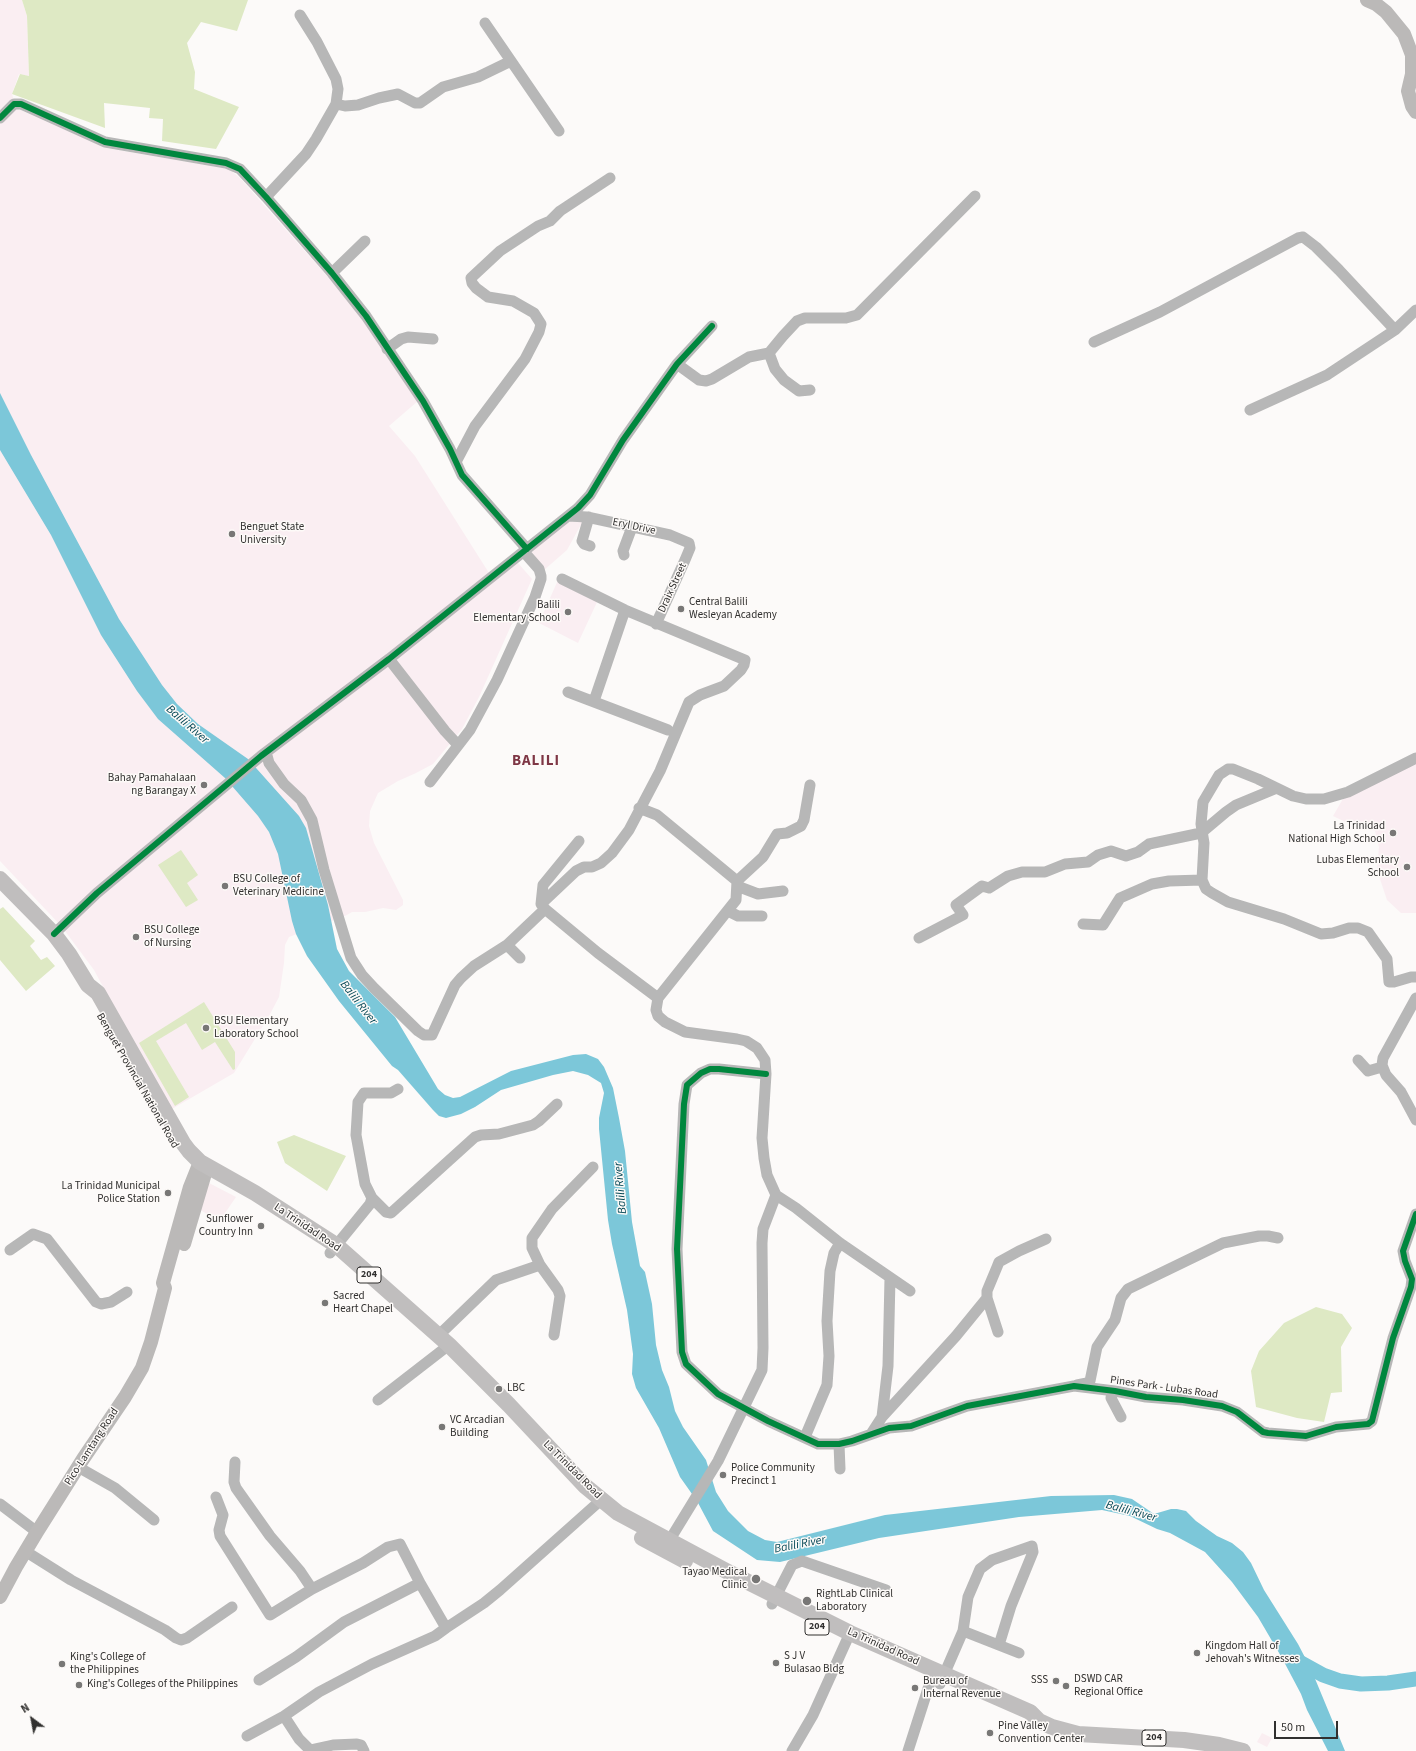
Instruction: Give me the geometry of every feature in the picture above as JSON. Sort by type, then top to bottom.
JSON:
[{"type":"highway","name":"Benguet Provincial National Road","points":[[0,879],[54,934],[70,954],[88,985],[98,993],[183,1144],[202,1167]]},
{"type":"highway","name":"La Trinidad Road","points":[[202,1167],[255,1193],[333,1249],[443,1344],[464,1367],[509,1405],[575,1476],[612,1520],[667,1545],[848,1638],[937,1677],[1030,1712],[1039,1721],[1065,1732],[1184,1740],[1219,1745],[1242,1751]]},
{"type":"main road","points":[[1367,0],[1376,4],[1386,12],[1404,34],[1412,55],[1412,74],[1408,91],[1412,106],[1416,112]]},
{"type":"main road","name":"Pico-Lamtang Road","points":[[0,1597],[25,1551],[139,1374],[151,1342],[165,1287],[163,1283],[190,1187],[202,1167]]},
{"type":"street","points":[[266,197],[306,154],[336,104],[338,89],[336,79],[300,15]]},
{"type":"street","points":[[485,23],[559,131]]},
{"type":"street","points":[[336,104],[345,106],[358,105],[398,94],[415,103],[420,103],[443,87],[478,77],[511,61]]},
{"type":"street","points":[[0,118],[14,104],[21,104],[105,142],[226,163],[240,169],[332,273],[366,316],[423,401],[462,475],[525,550],[539,569],[541,579],[531,605],[497,680],[470,730],[430,782]]},
{"type":"street","points":[[456,462],[475,426],[525,359],[539,332],[541,324],[534,313],[514,301],[488,298],[476,288],[472,283],[471,278],[500,251],[538,226],[550,221],[560,211],[610,178]]},
{"type":"street","points":[[677,364],[699,380],[706,381],[749,357],[769,353],[797,322],[805,318],[852,317],[862,312],[975,196]]},
{"type":"street","points":[[1094,342],[1160,312],[1298,238],[1303,237],[1316,247],[1339,270],[1395,330]]},
{"type":"street","points":[[332,273],[365,241]]},
{"type":"street","points":[[1250,410],[1327,375],[1395,330],[1416,310]]},
{"type":"street","points":[[54,934],[97,893],[264,754],[389,659],[578,508],[590,495],[623,440],[677,364],[712,326]]},
{"type":"street","points":[[387,349],[401,339],[408,337],[433,339]]},
{"type":"street","points":[[769,353],[775,369],[784,380],[798,391],[810,390]]},
{"type":"street","name":"Eryl Drive","points":[[568,516],[589,517],[670,535],[689,543],[689,552]]},
{"type":"street","points":[[589,517],[582,541],[584,544],[590,546]]},
{"type":"street","points":[[624,556],[622,551],[632,527]]},
{"type":"street","name":"Draix Street","points":[[656,624],[689,552]]},
{"type":"street","points":[[264,754],[284,784],[301,800],[312,820],[324,870],[340,925],[347,949],[354,964],[374,988],[418,1031],[424,1035],[432,1035],[454,985],[474,966],[507,945],[576,871],[584,867],[592,867],[601,863],[612,853],[629,830],[639,808],[660,771],[690,702],[700,695],[724,686],[741,670],[744,665],[741,658],[656,624],[562,578]]},
{"type":"street","points":[[594,701],[625,610]]},
{"type":"street","points":[[389,659],[445,731],[458,745]]},
{"type":"street","points":[[568,692],[668,730]]},
{"type":"street","points":[[1416,758],[1348,792],[1324,799],[1306,799],[1292,796],[1234,769],[1228,769],[1223,771],[1203,802],[1201,810],[1204,843],[1202,880],[1206,889],[1228,902],[1284,919],[1321,934],[1333,933],[1349,928],[1358,928],[1368,932],[1387,959],[1389,982],[1416,977]]},
{"type":"street","points":[[810,785],[804,820],[801,826],[787,833],[777,834],[764,857],[737,884],[736,900],[658,998],[656,1010],[658,1016],[673,1027],[685,1032],[737,1038],[758,1048],[765,1060],[766,1074],[762,1138],[767,1175],[776,1195],[796,1208],[840,1243],[910,1291]]},
{"type":"street","points":[[919,938],[963,915],[956,905],[982,886],[989,888],[1008,876],[1022,872],[1045,872],[1065,864],[1088,862],[1098,855],[1111,851],[1126,856],[1138,852],[1149,844],[1202,833],[1236,805],[1277,788]]},
{"type":"street","points":[[639,808],[657,815],[737,884],[758,894],[783,891]]},
{"type":"street","points":[[579,840],[543,885],[541,894],[543,907],[598,953],[658,998]]},
{"type":"street","points":[[1083,924],[1103,925],[1120,898],[1152,884],[1169,881],[1202,880]]},
{"type":"street","points":[[728,911],[738,916],[762,916]]},
{"type":"street","points":[[507,945],[520,958]]},
{"type":"street","points":[[1416,998],[1383,1058],[1382,1067],[1386,1075],[1412,1103],[1416,1120]]},
{"type":"street","points":[[1358,1060],[1368,1071],[1382,1067]]},
{"type":"street","name":"Pines Park - Lubas Road","points":[[766,1074],[719,1068],[701,1073],[687,1085],[678,1121],[677,1249],[682,1352],[686,1364],[718,1394],[744,1409],[818,1444],[839,1444],[889,1428],[912,1426],[967,1406],[1074,1386],[1146,1397],[1190,1400],[1222,1406],[1237,1412],[1264,1432],[1268,1433],[1306,1436],[1336,1427],[1370,1423],[1393,1338],[1412,1287],[1412,1279],[1405,1262],[1403,1251],[1416,1214]]},
{"type":"street","points":[[398,1089],[391,1093],[364,1094],[358,1102],[356,1135],[365,1184],[372,1198],[386,1212],[391,1213],[475,1137],[481,1135],[499,1134],[533,1125],[557,1104]]},
{"type":"street","points":[[554,1335],[560,1296],[558,1290],[540,1265],[532,1248],[531,1243],[533,1234],[552,1209],[593,1167]]},
{"type":"street","points":[[667,1545],[718,1461],[762,1370],[763,1229],[776,1195]]},
{"type":"street","points":[[333,1249],[370,1204],[372,1198]]},
{"type":"street","points":[[10,1250],[33,1234],[40,1236],[46,1239],[96,1302],[101,1304],[111,1302],[127,1292]]},
{"type":"street","points":[[1074,1386],[1087,1383],[1090,1380],[1097,1347],[1115,1320],[1121,1298],[1128,1289],[1223,1243],[1259,1236],[1278,1238]]},
{"type":"street","points":[[998,1332],[987,1292],[999,1262],[1046,1239]]},
{"type":"street","points":[[805,1437],[827,1385],[829,1356],[827,1321],[830,1271],[834,1253],[840,1243]]},
{"type":"street","points":[[378,1400],[443,1344],[496,1280],[540,1265]]},
{"type":"street","points":[[882,1417],[888,1366],[890,1278]]},
{"type":"street","points":[[871,1434],[882,1417],[973,1318],[988,1298]]},
{"type":"street","points":[[1112,1391],[1111,1398],[1121,1417]]},
{"type":"street","points":[[839,1444],[840,1469]]},
{"type":"street","points":[[235,1462],[234,1482],[236,1488],[270,1536],[300,1571],[312,1589]]},
{"type":"street","points":[[78,1467],[115,1488],[154,1520]]},
{"type":"street","points":[[216,1497],[223,1515],[219,1530],[220,1536],[270,1615],[312,1589],[396,1543],[402,1546],[420,1583],[446,1628]]},
{"type":"street","points":[[247,1736],[284,1716],[319,1692],[372,1664],[435,1636],[494,1594],[598,1503]]},
{"type":"street","points":[[0,1504],[37,1532]]},
{"type":"street","points":[[908,1751],[937,1677],[963,1631],[968,1597],[980,1569],[992,1560],[1032,1546],[1033,1552],[1011,1606],[999,1645]]},
{"type":"street","points":[[25,1551],[71,1580],[181,1640],[232,1607]]},
{"type":"street","points":[[774,1600],[792,1565],[802,1561],[886,1590]]},
{"type":"street","points":[[259,1680],[296,1657],[344,1622],[420,1583]]},
{"type":"street","points":[[963,1631],[1019,1653]]},
{"type":"street","points":[[792,1751],[813,1716],[848,1638]]},
{"type":"street","points":[[284,1716],[298,1739],[310,1750],[333,1745],[358,1744],[361,1745],[364,1751]]},
{"type":"shaded area","name":"Benguet State University","points":[[0,0],[22,0],[27,16],[29,76],[19,74],[12,94],[16,108],[106,148],[229,169],[240,178],[351,303],[418,401],[389,426],[415,456],[489,573],[511,555],[532,579],[479,697],[462,729],[433,764],[398,781],[378,793],[370,811],[369,826],[374,843],[403,900],[403,905],[396,910],[383,908],[365,912],[352,912],[289,937],[285,945],[279,997],[234,1073],[172,1109],[94,970],[62,927],[0,861]]},
{"type":"shaded area","points":[[567,518],[583,521],[567,550],[543,571],[528,553]]},
{"type":"shaded area","name":"Balili Elementary School","points":[[558,580],[598,600],[578,643],[539,623]]},
{"type":"shaded area","name":"La Trinidad National High School","points":[[1416,764],[1416,913],[1401,913],[1387,900],[1377,870],[1379,847],[1375,831],[1354,826],[1333,816],[1344,797]]},
{"type":"shaded area","points":[[209,1183],[236,1197],[219,1222],[199,1209]]},
{"type":"shaded area","points":[[1262,1733],[1272,1738],[1267,1747],[1257,1742]]},
{"type":"green space","points":[[22,0],[248,0],[237,31],[201,22],[187,43],[195,72],[194,89],[239,107],[216,149],[162,141],[163,119],[149,118],[150,108],[104,103],[105,128],[12,94],[20,74],[29,76],[27,16]]},
{"type":"green space","points":[[181,850],[198,875],[187,883],[198,900],[186,907],[158,865]]},
{"type":"green space","points":[[3,907],[35,941],[30,946],[41,960],[47,957],[55,966],[26,991],[0,960],[0,909]]},
{"type":"green space","points":[[204,1002],[235,1052],[235,1069],[233,1070],[215,1042],[202,1050],[186,1023],[156,1041],[189,1097],[175,1106],[139,1043]]},
{"type":"green space","points":[[294,1135],[346,1156],[327,1191],[285,1163],[277,1142]]},
{"type":"green space","points":[[1316,1307],[1342,1314],[1352,1328],[1341,1347],[1342,1392],[1331,1393],[1324,1422],[1297,1418],[1256,1407],[1251,1371],[1259,1351],[1284,1323]]},
{"type":"water","name":"Balili River","points":[[0,393],[31,455],[119,619],[162,685],[177,704],[198,724],[248,759],[299,816],[306,828],[328,905],[337,949],[349,971],[395,1017],[438,1089],[445,1095],[453,1098],[460,1097],[511,1071],[573,1055],[586,1054],[598,1059],[604,1067],[613,1088],[619,1118],[625,1151],[632,1222],[640,1266],[645,1272],[652,1304],[656,1345],[662,1370],[669,1387],[675,1411],[683,1427],[706,1460],[716,1492],[728,1511],[748,1531],[765,1540],[777,1542],[885,1515],[1051,1496],[1114,1495],[1132,1499],[1154,1514],[1171,1509],[1186,1511],[1196,1521],[1217,1536],[1232,1543],[1243,1552],[1251,1563],[1264,1590],[1298,1644],[1311,1669],[1345,1751],[1328,1751],[1307,1710],[1301,1694],[1258,1617],[1232,1582],[1205,1552],[1170,1533],[1157,1529],[1130,1516],[1102,1510],[1019,1517],[879,1538],[780,1562],[757,1560],[713,1531],[697,1501],[680,1477],[659,1428],[636,1388],[632,1374],[633,1354],[627,1310],[608,1220],[599,1129],[599,1118],[604,1093],[601,1083],[588,1075],[573,1071],[553,1075],[501,1090],[475,1107],[461,1114],[446,1118],[439,1116],[398,1070],[392,1066],[339,1001],[307,956],[296,934],[292,921],[278,854],[269,832],[258,816],[225,778],[158,719],[137,691],[101,635],[51,535],[0,450]]},
{"type":"waterway","points":[[1294,1659],[1323,1675],[1340,1681],[1361,1684],[1388,1683],[1416,1679]]},
{"type":"cycle path","points":[[0,118],[14,104],[21,104],[105,142],[226,163],[240,169],[332,273],[366,316],[423,401],[450,449],[462,475],[527,549]]},
{"type":"cycle path","points":[[54,934],[97,893],[261,756],[389,659],[578,508],[590,495],[623,440],[677,364],[712,326]]},
{"type":"cycle path","points":[[766,1074],[710,1069],[701,1073],[687,1085],[684,1104],[677,1249],[682,1352],[686,1364],[718,1394],[768,1421],[818,1444],[839,1444],[889,1428],[911,1426],[967,1406],[1074,1386],[1115,1391],[1146,1397],[1183,1400],[1222,1406],[1237,1412],[1263,1432],[1268,1433],[1306,1436],[1336,1427],[1368,1424],[1372,1421],[1393,1338],[1411,1287],[1412,1279],[1403,1251],[1416,1214]]},
{"type":"place","name":"Benguet State University","points":[[232,534]]},
{"type":"place","name":"Central Balili Wesleyan Academy","points":[[681,609]]},
{"type":"place","name":"Balili Elementary School","points":[[568,612]]},
{"type":"place","name":"Bahay Pamahalaan ng Barangay X","points":[[204,785]]},
{"type":"place","name":"La Trinidad National High School","points":[[1393,833]]},
{"type":"place","name":"Lubas Elementary School","points":[[1407,867]]},
{"type":"place","name":"BSU College of Veterinary Medicine","points":[[225,886]]},
{"type":"place","name":"BSU College of Nursing","points":[[136,937]]},
{"type":"place","name":"BSU Elementary Laboratory School","points":[[206,1028]]},
{"type":"place","name":"La Trinidad Municipal Police Station","points":[[168,1193]]},
{"type":"place","name":"Sunflower Country Inn","points":[[261,1226]]},
{"type":"place","name":"Sacred Heart Chapel","points":[[325,1303]]},
{"type":"place","name":"LBC","points":[[499,1389]]},
{"type":"place","name":"VC Arcadian Building","points":[[442,1427]]},
{"type":"place","name":"Police Community Precinct 1","points":[[723,1475]]},
{"type":"place","name":"Tayao Medical Clinic","points":[[756,1579]]},
{"type":"place","name":"RightLab Clinical Laboratory","points":[[807,1601]]},
{"type":"place","name":"Kingdom Hall of Jehovah's Witnesses","points":[[1197,1653]]},
{"type":"place","name":"S J V Bulasao Bldg","points":[[776,1663]]},
{"type":"place","name":"King's College of the Philippines","points":[[62,1664]]},
{"type":"place","name":"SSS","points":[[1056,1681]]},
{"type":"place","name":"King's Colleges of the Philippines","points":[[79,1685]]},
{"type":"place","name":"DSWD CAR Regional Office","points":[[1066,1686]]},
{"type":"place","name":"Bureau of Internal Revenue","points":[[915,1688]]},
{"type":"place","name":"Pine Valley Convention Center","points":[[990,1733]]},
{"type":"district","name":"BALILI","points":[[536,762]]}]
